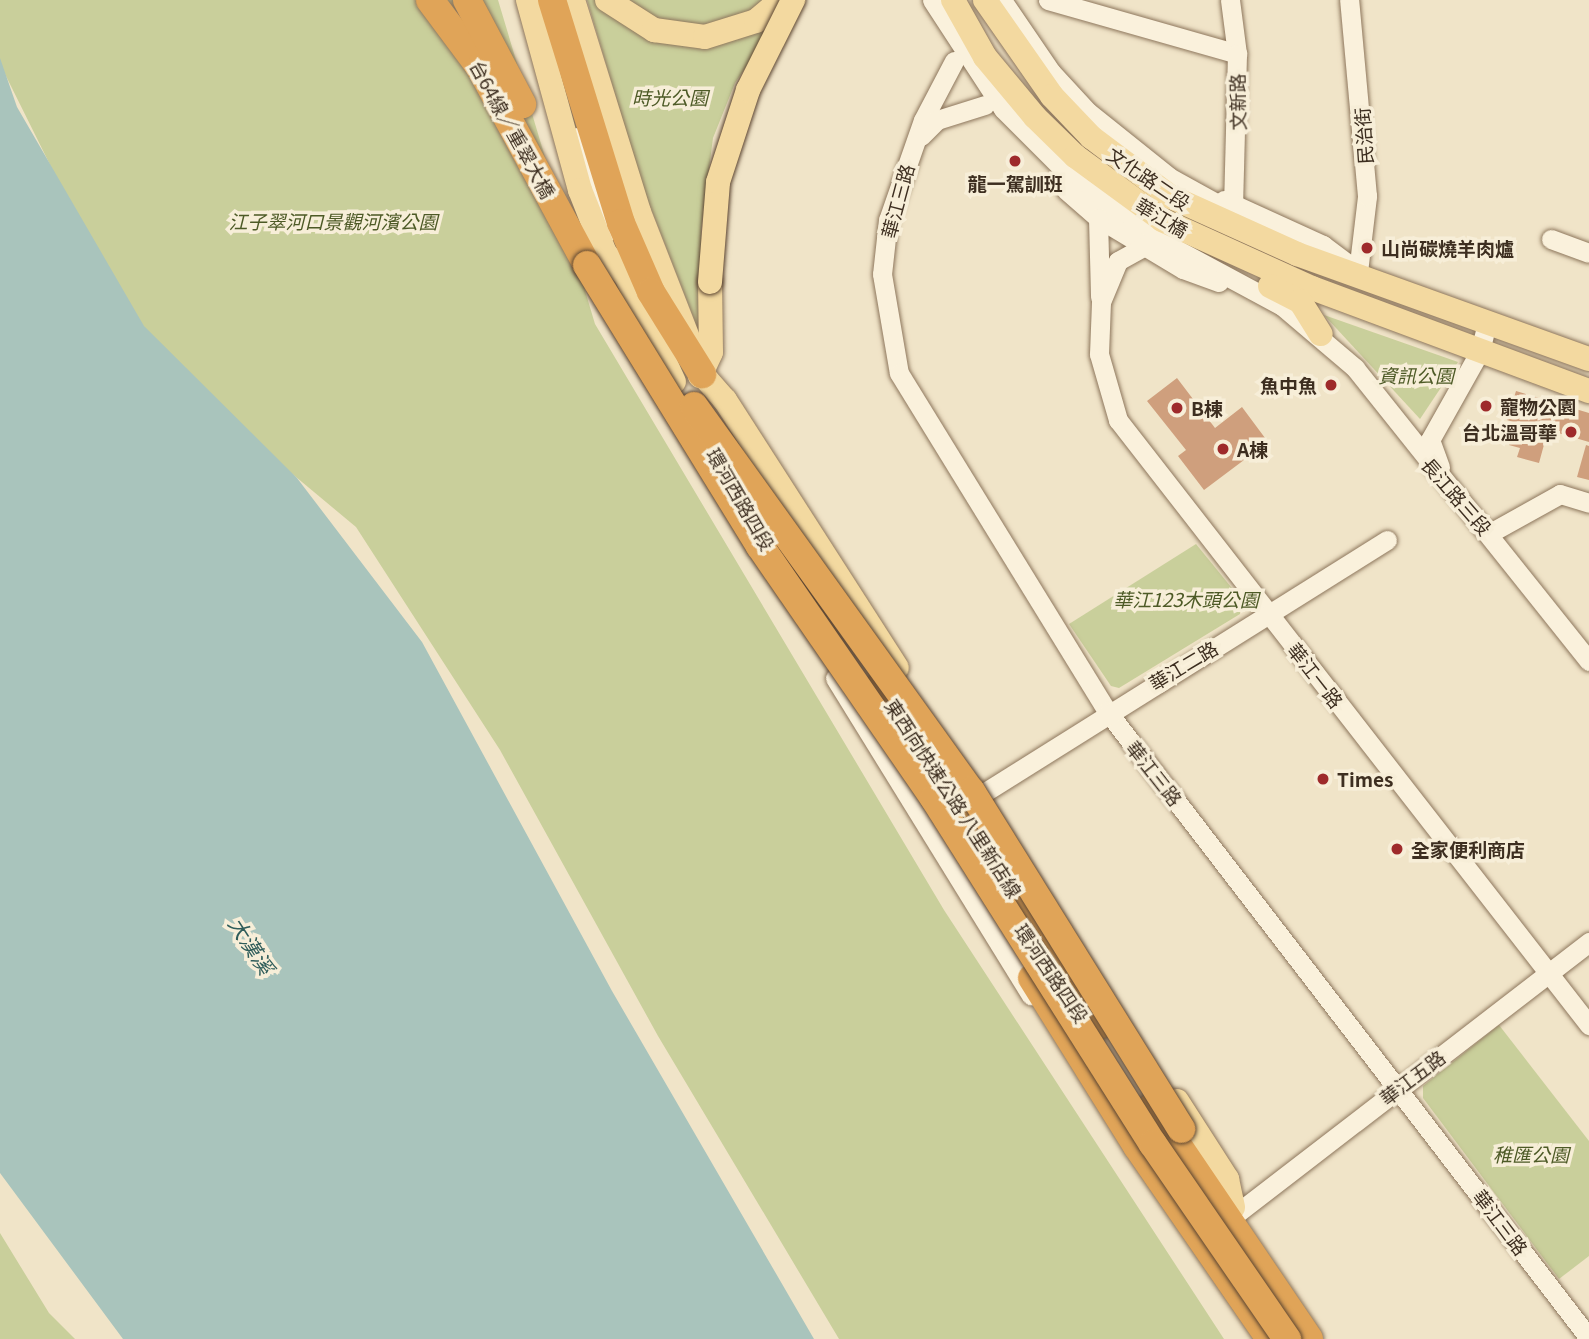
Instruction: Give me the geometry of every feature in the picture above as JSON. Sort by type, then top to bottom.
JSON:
[{"type":"highway","name":"台64線／重翠大橋","points":[[430,0],[615,243]]},
{"type":"highway","name":"台64線／重翠大橋","points":[[467,0],[615,243]]},
{"type":"highway","points":[[544,0],[615,243],[702,374]]},
{"type":"highway","points":[[552,0],[615,243]]},
{"type":"highway","name":"東西向快速公路 八里新店線","points":[[615,243],[710,432],[981,836],[1197,1178],[1309,1339]]},
{"type":"highway","name":"東西向快速公路 八里新店線","points":[[615,243],[753,535],[934,798],[1153,1144],[1287,1339]]},
{"type":"highway","points":[[710,432],[971,791],[1234,1211]]},
{"type":"highway","points":[[835,678],[861,707],[1137,1146],[1270,1339]]},
{"type":"main road","name":"環河西路四段","points":[[528,0],[580,190],[605,253],[615,243],[679,390],[765,542],[1297,1339]]},
{"type":"main road","name":"環河西路四段","points":[[573,0],[635,200],[702,374],[725,400],[951,755],[982,794],[1227,1179],[1234,1211]]},
{"type":"main road","points":[[607,0],[654,30],[705,37],[756,21],[781,0]]},
{"type":"main road","points":[[679,390],[702,374],[712,352],[710,282],[718,182],[748,90],[795,0]]},
{"type":"main road","name":"華江橋","points":[[953,0],[1012,91],[1075,156],[1162,220],[1312,288],[1480,351]]},
{"type":"main road","name":"文化路二段","points":[[985,0],[1052,96],[1130,169],[1232,229],[1589,359]]},
{"type":"main road","points":[[1012,91],[1026,123],[1088,182],[1158,231],[1300,301],[1321,334]]},
{"type":"main road","points":[[1480,351],[1589,391]]},
{"type":"main road","name":"環河西路四段","points":[[679,390],[687,433],[835,678]]},
{"type":"main road","name":"環河西路四段","points":[[951,755],[962,785],[1000,846],[1006,870],[1198,1173],[1234,1211],[1323,1339]]},
{"type":"street","points":[[537,0],[615,243]]},
{"type":"street","points":[[559,0],[615,243]]},
{"type":"street","points":[[702,374],[706,237],[718,149],[747,73],[795,0]]},
{"type":"street","points":[[923,0],[954,61],[985,105],[1098,218],[1183,269],[1259,296]]},
{"type":"street","points":[[932,0],[964,57],[1042,152],[1117,214],[1259,296]]},
{"type":"street","points":[[1002,0],[1051,72],[1126,147],[1219,206],[1364,276]]},
{"type":"street","name":"文化路二段","points":[[1015,0],[1059,67],[1118,128],[1233,204],[1323,245],[1364,276]]},
{"type":"street","points":[[1048,0],[1237,54]]},
{"type":"street","name":"文新路","points":[[1230,0],[1237,54],[1233,204]]},
{"type":"street","name":"民治街","points":[[1349,0],[1367,196],[1364,276]]},
{"type":"street","name":"華江三路","points":[[954,61],[915,142],[888,220],[882,274],[899,373],[1107,711],[1398,1086],[1589,1338]]},
{"type":"street","name":"華江三路","points":[[915,142],[937,120],[985,105]]},
{"type":"street","name":"華江一路","points":[[1098,218],[1101,302],[1099,354],[1118,420],[1589,1025]]},
{"type":"street","points":[[1551,239],[1589,253]]},
{"type":"street","name":"華江一路","points":[[1101,302],[1118,261],[1145,246]]},
{"type":"street","name":"長江路三段","points":[[1259,296],[1321,334],[1367,382],[1490,533],[1589,661]]},
{"type":"street","points":[[1448,483],[1429,447],[1443,411],[1480,351],[1487,323]]},
{"type":"street","points":[[1367,382],[1413,428],[1443,411]]},
{"type":"street","points":[[1490,533],[1560,494],[1589,503]]},
{"type":"street","name":"華江二路","points":[[982,794],[1107,711],[1387,540]]},
{"type":"street","name":"環河西路四段","points":[[835,678],[1133,1154],[1263,1339]]},
{"type":"street","name":"華江五路","points":[[1234,1211],[1589,942]]},
{"type":"green space","name":"江子翠河口景觀河濱公園","points":[[0,0],[498,0],[595,324],[944,910],[1224,1339],[839,1339],[658,1036],[500,750],[356,527],[141,348],[0,64]]},
{"type":"green space","name":"時光公園","points":[[587,0],[599,0],[663,39],[790,2],[735,83],[713,138],[701,230],[700,334],[643,188]]},
{"type":"green space","name":"時光公園","points":[[613,0],[774,0],[764,9],[684,32]]},
{"type":"green space","name":"資訊公園","points":[[1324,315],[1458,362],[1420,419]]},
{"type":"green space","name":"華江123木頭公園","points":[[1196,544],[1240,598],[1240,614],[1119,688],[1111,686],[1069,624]]},
{"type":"green space","name":"稚匯公園","points":[[1499,1025],[1589,1141],[1589,1256],[1559,1279],[1423,1098],[1423,1086]]},
{"type":"green space","points":[[0,1233],[49,1313],[75,1339],[0,1339]]},
{"type":"water","name":"大漢溪","points":[[0,58],[17,107],[144,326],[297,478],[422,642],[612,991],[814,1339],[123,1339],[0,1173]]},
{"type":"building","points":[[1177,378],[1215,428],[1242,407],[1268,442],[1204,490],[1178,456],[1186,450],[1147,401]]},
{"type":"building","name":"台北溫哥華","points":[[1516,391],[1589,413],[1589,442],[1548,430],[1539,463],[1517,457],[1520,448],[1509,445],[1516,423],[1507,420]]},
{"type":"building","points":[[1586,445],[1589,446],[1589,480],[1577,477]]},
{"type":"place","name":"龍一駕訓班","points":[[1015,161]]},
{"type":"place","name":"山尚碳燒羊肉爐","points":[[1367,248]]},
{"type":"place","name":"魚中魚","points":[[1331,385]]},
{"type":"place","name":"寵物公園","points":[[1486,406]]},
{"type":"place","name":"B棟","points":[[1177,408]]},
{"type":"place","name":"台北溫哥華","points":[[1571,432]]},
{"type":"place","name":"A棟","points":[[1223,449]]},
{"type":"place","name":"Times","points":[[1323,779]]},
{"type":"place","name":"全家便利商店","points":[[1397,849]]}]
